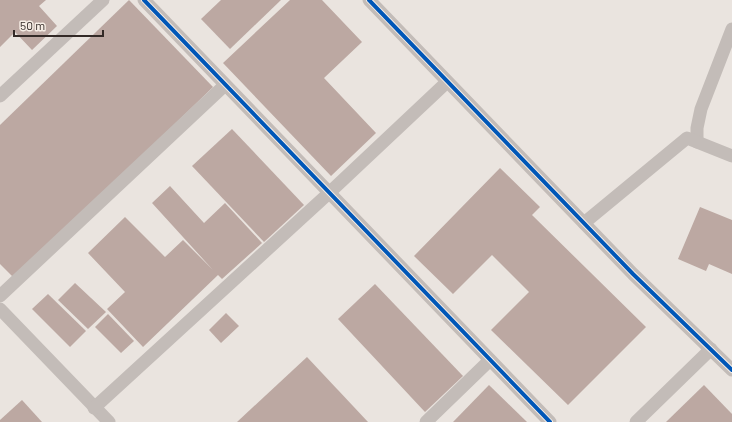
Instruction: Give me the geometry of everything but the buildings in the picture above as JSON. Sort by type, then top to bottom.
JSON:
[{"type":"street","points":[[0,96],[102,0]]},
{"type":"street","points":[[144,0],[550,422]]},
{"type":"street","points":[[369,0],[633,274],[732,370]]},
{"type":"street","points":[[697,142],[697,128],[701,109],[731,36]]},
{"type":"street","points":[[94,408],[329,193],[447,82]]},
{"type":"street","points":[[0,296],[226,85]]},
{"type":"street","points":[[584,223],[687,138],[732,156]]},
{"type":"street","points":[[0,309],[109,422]]},
{"type":"street","points":[[636,422],[711,349]]},
{"type":"street","points":[[426,422],[490,360]]},
{"type":"cycle path","points":[[144,0],[550,422]]},
{"type":"cycle path","points":[[369,0],[633,274],[732,370]]}]
